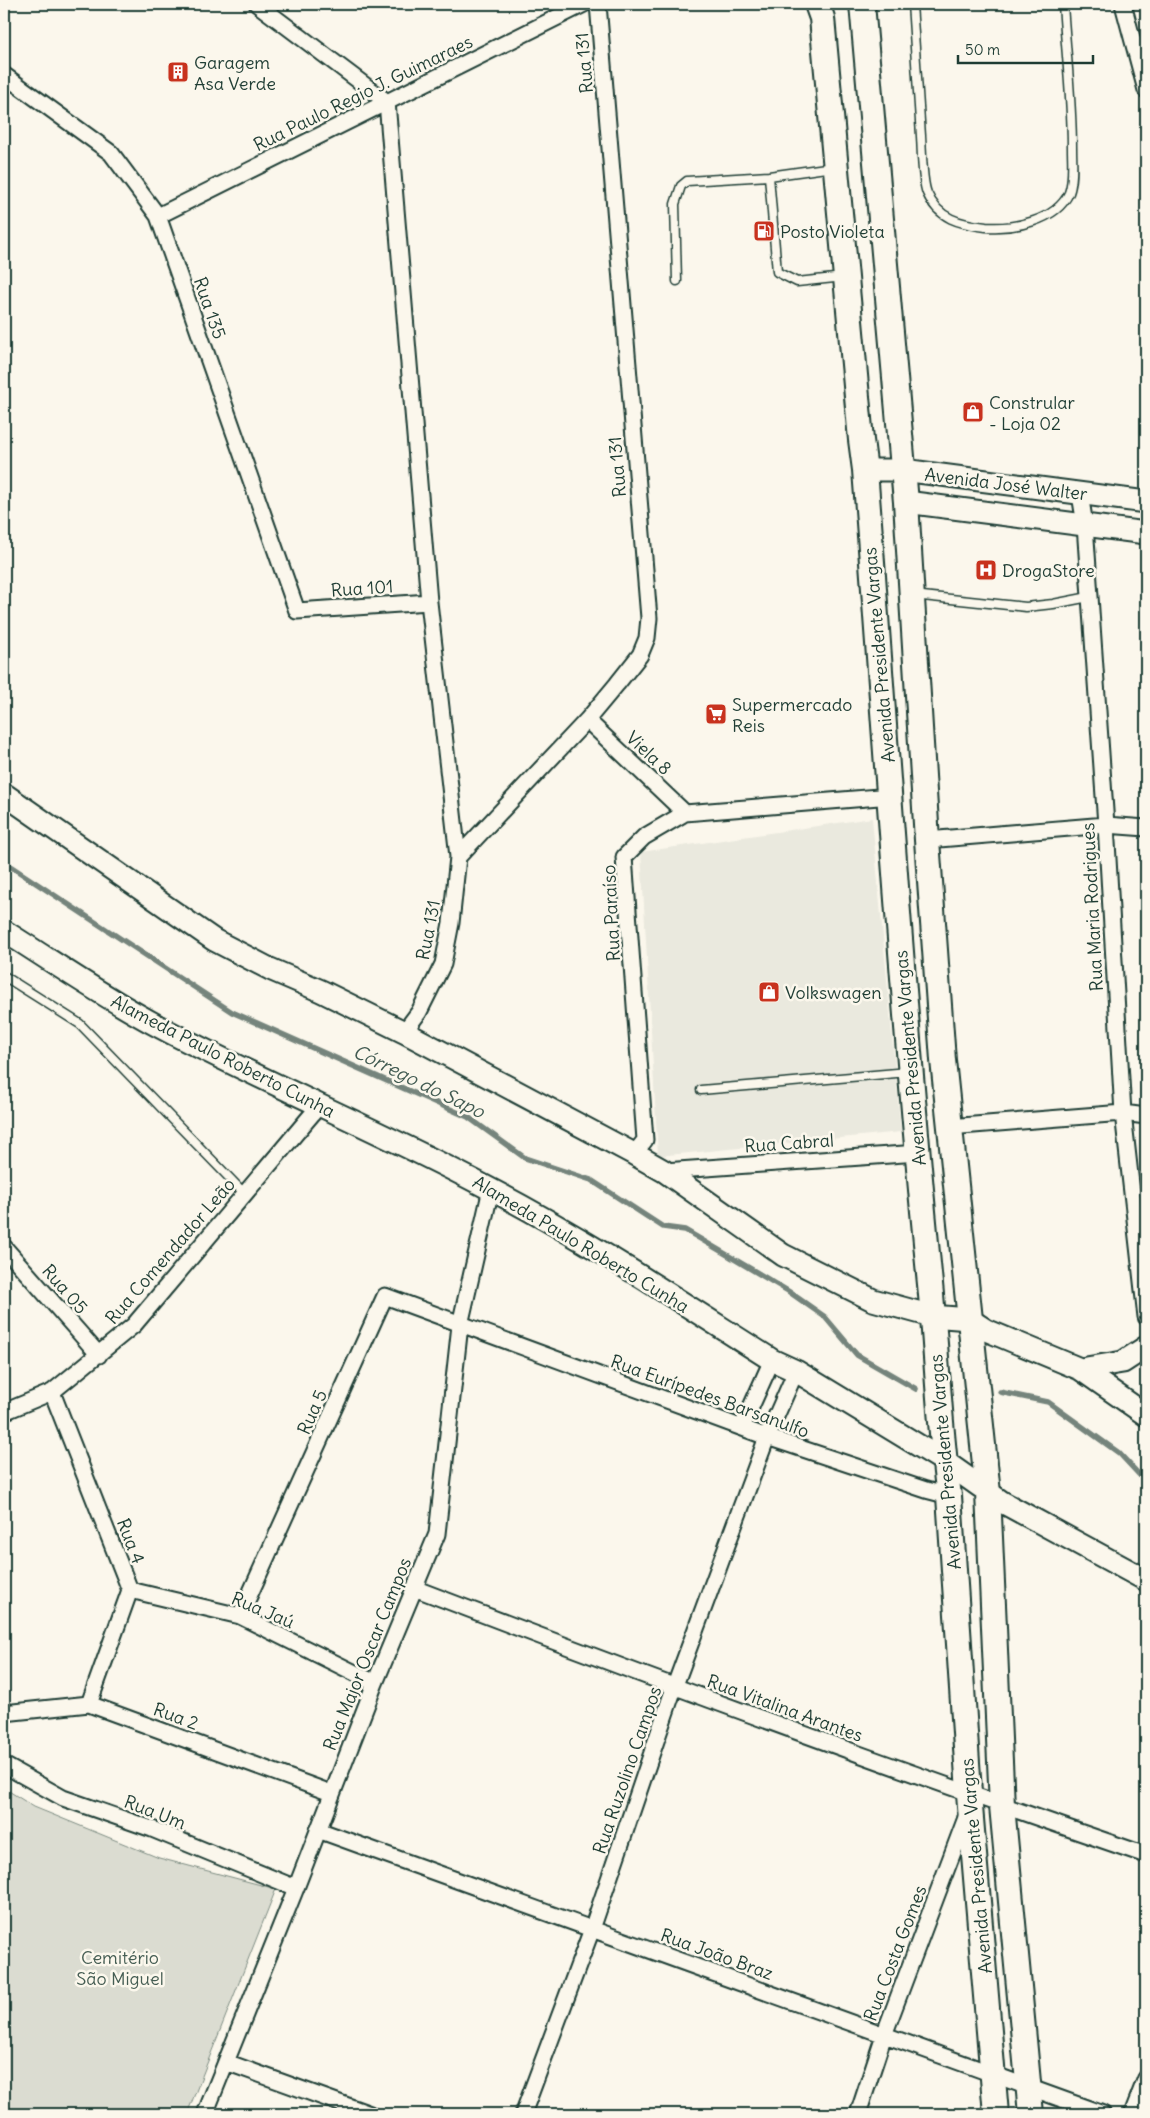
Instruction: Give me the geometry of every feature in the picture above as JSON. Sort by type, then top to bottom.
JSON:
[{"type":"main road","name":"Avenida Presidente Vargas","points":[[817,4],[822,18],[865,470],[910,1071],[944,1462],[949,1496],[970,1800],[996,2114]]},
{"type":"main road","name":"Avenida Presidente Vargas","points":[[862,4],[906,502],[927,840],[950,1127],[988,1493],[1002,1806],[1031,2114]]},
{"type":"street","points":[[257,4],[387,102]]},
{"type":"street","name":"Rua Paulo Regio J. Guimaraes","points":[[158,216],[584,4]]},
{"type":"street","name":"Rua 131","points":[[458,857],[587,720],[640,655],[647,638],[649,618],[598,4]]},
{"type":"street","points":[[1123,4],[1146,90]]},
{"type":"street","name":"Rua 135","points":[[4,75],[111,153],[158,216],[297,611]]},
{"type":"street","name":"Rua 131","points":[[387,102],[429,602],[458,857],[452,923],[444,964],[419,1012],[404,1032]]},
{"type":"street","name":"Avenida José Walter","points":[[865,470],[903,470],[1146,502]]},
{"type":"street","name":"Rua Maria Rodrigues","points":[[1080,494],[1085,525],[1106,825],[1123,1113],[1146,1317]]},
{"type":"street","name":"Avenida José Walter","points":[[906,502],[1146,533]]},
{"type":"street","name":"Rua 101","points":[[297,611],[429,602]]},
{"type":"street","name":"Viela 8","points":[[587,720],[685,813]]},
{"type":"street","points":[[4,794],[214,940],[270,970],[321,991],[404,1032],[634,1154],[664,1171],[783,1256],[873,1300],[932,1316],[969,1319],[986,1330],[1080,1369],[1146,1415]]},
{"type":"street","name":"Rua Paraíso","points":[[634,1154],[645,1140],[624,857],[644,837],[685,813],[890,796]]},
{"type":"street","points":[[927,840],[1106,825],[1146,828]]},
{"type":"street","name":"Alameda Paulo Roberto Cunha","points":[[4,931],[156,1025],[319,1106],[434,1159],[490,1189],[618,1263],[772,1360],[796,1371],[944,1462],[988,1493],[1084,1548],[1123,1566],[1146,1580]]},
{"type":"street","name":"Rua Comendador Leão","points":[[4,1412],[52,1392],[134,1325],[319,1106]]},
{"type":"street","points":[[950,1127],[1123,1113],[1146,1116]]},
{"type":"street","name":"Rua Cabral","points":[[664,1171],[918,1153]]},
{"type":"street","name":"Rua Major Oscar Campos","points":[[205,2114],[296,1888],[375,1683],[438,1534],[460,1325],[490,1189]]},
{"type":"street","name":"Rua 05","points":[[4,1247],[98,1356]]},
{"type":"street","name":"Rua 5","points":[[240,1616],[385,1296],[460,1325]]},
{"type":"street","name":"Rua Eurípedes Barsanulfo","points":[[460,1325],[767,1437],[949,1496]]},
{"type":"street","points":[[1080,1369],[1123,1362],[1146,1347]]},
{"type":"street","points":[[742,1428],[772,1360]]},
{"type":"street","name":"Rua Ruzolino Campos","points":[[523,2114],[592,1929],[674,1688],[767,1437],[796,1371]]},
{"type":"street","name":"Rua 4","points":[[52,1392],[130,1590],[89,1704]]},
{"type":"street","name":"Rua Vitalina Arantes","points":[[414,1588],[970,1800],[1002,1806],[1146,1855]]},
{"type":"street","name":"Rua Jaú","points":[[130,1590],[240,1616],[375,1683]]},
{"type":"street","name":"Rua 2","points":[[4,1713],[89,1704],[331,1794]]},
{"type":"street","name":"Rua Um","points":[[4,1765],[63,1798],[152,1829],[296,1888]]},
{"type":"street","name":"Rua Costa Gomes","points":[[858,2114],[884,2034],[970,1800]]},
{"type":"street","name":"Rua João Braz","points":[[318,1830],[1103,2114]]},
{"type":"street","points":[[226,2062],[370,2114]]},
{"type":"street","points":[[1132,2114],[1146,2078]]},
{"type":"lane","points":[[912,4],[923,162],[927,192],[943,216],[965,224],[988,227],[1016,226],[1047,215],[1060,205],[1069,192],[1072,165],[1072,111],[1063,4]]},
{"type":"lane","points":[[677,281],[675,204],[681,186],[687,181],[769,176],[835,167]]},
{"type":"lane","points":[[769,176],[777,272],[797,282],[846,277]]},
{"type":"lane","points":[[912,595],[1026,607],[1089,597]]},
{"type":"lane","points":[[4,976],[80,1024],[244,1194]]},
{"type":"lane","points":[[701,1090],[910,1071]]},
{"type":"shaded area","name":"Volkswagen","points":[[872,818],[901,1132],[658,1156],[641,852]]},
{"type":"green space","name":"Cemitério São Miguel","points":[[4,1788],[34,1807],[159,1858],[276,1889],[187,2114],[4,2114]]},
{"type":"waterway","name":"Córrego do Sapo","points":[[4,862],[232,1012],[468,1117],[525,1158],[591,1180],[663,1227],[685,1230],[788,1291],[825,1317],[857,1355],[916,1389]]},
{"type":"waterway","name":"Córrego do Sapo","points":[[1000,1392],[1048,1402],[1119,1453],[1146,1482]]},
{"type":"place","name":"Garagem Asa Verde","points":[[178,72]]},
{"type":"place","name":"Posto Violeta","points":[[764,231]]},
{"type":"place","name":"Constrular - Loja 02","points":[[973,412]]},
{"type":"place","name":"DrogaStore","points":[[986,570]]},
{"type":"place","name":"Supermercado Reis","points":[[716,714]]},
{"type":"place","name":"Volkswagen","points":[[769,992]]}]
